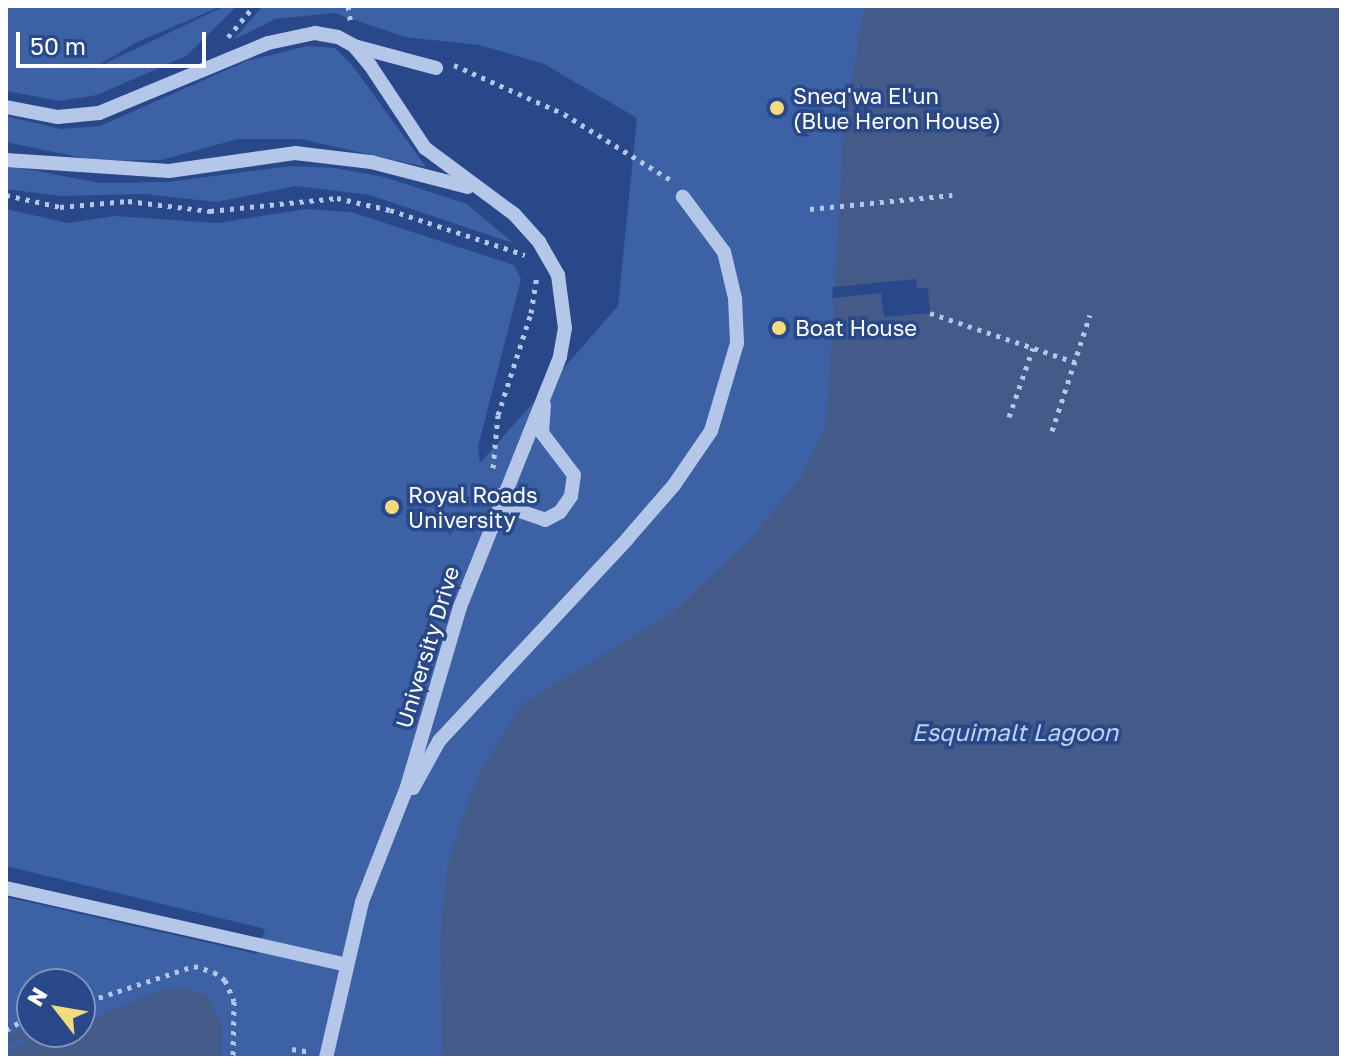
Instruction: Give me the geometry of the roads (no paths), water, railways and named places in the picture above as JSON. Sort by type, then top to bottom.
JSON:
[{"type":"street","points":[[6,107],[58,117],[99,113],[268,43],[315,33],[436,68]]},
{"type":"street","name":"University Drive","points":[[326,1058],[344,964],[383,841],[407,787],[460,607],[500,495],[544,396],[565,328],[558,275],[539,242],[514,214],[425,148],[354,46]]},
{"type":"street","name":"University Drive","points":[[6,160],[169,171],[295,153],[371,162],[477,189]]},
{"type":"street","points":[[383,841],[439,741],[628,538],[674,485],[711,431],[737,343],[735,298],[724,252],[683,197]]},
{"type":"street","points":[[500,495],[511,508],[545,520],[560,512],[571,496],[574,475],[542,433],[544,396]]},
{"type":"street","points":[[6,888],[344,964]]},
{"type":"water","name":"Esquimalt Lagoon","points":[[865,6],[1341,6],[1341,1058],[443,1058],[440,939],[448,864],[476,780],[521,705],[672,613],[753,537],[801,477],[827,422],[844,122]]},
{"type":"water","points":[[185,988],[207,995],[222,1026],[220,1058],[6,1058],[6,1052],[16,1047],[96,1048],[96,1018],[162,990]]},
{"type":"waterway","points":[[6,1040],[16,1037]]},
{"type":"place","name":"Sneq'wa El'un (Blue Heron House)","points":[[777,108]]},
{"type":"place","name":"Boat House","points":[[779,328]]},
{"type":"place","name":"Royal Roads University","points":[[392,507]]}]
